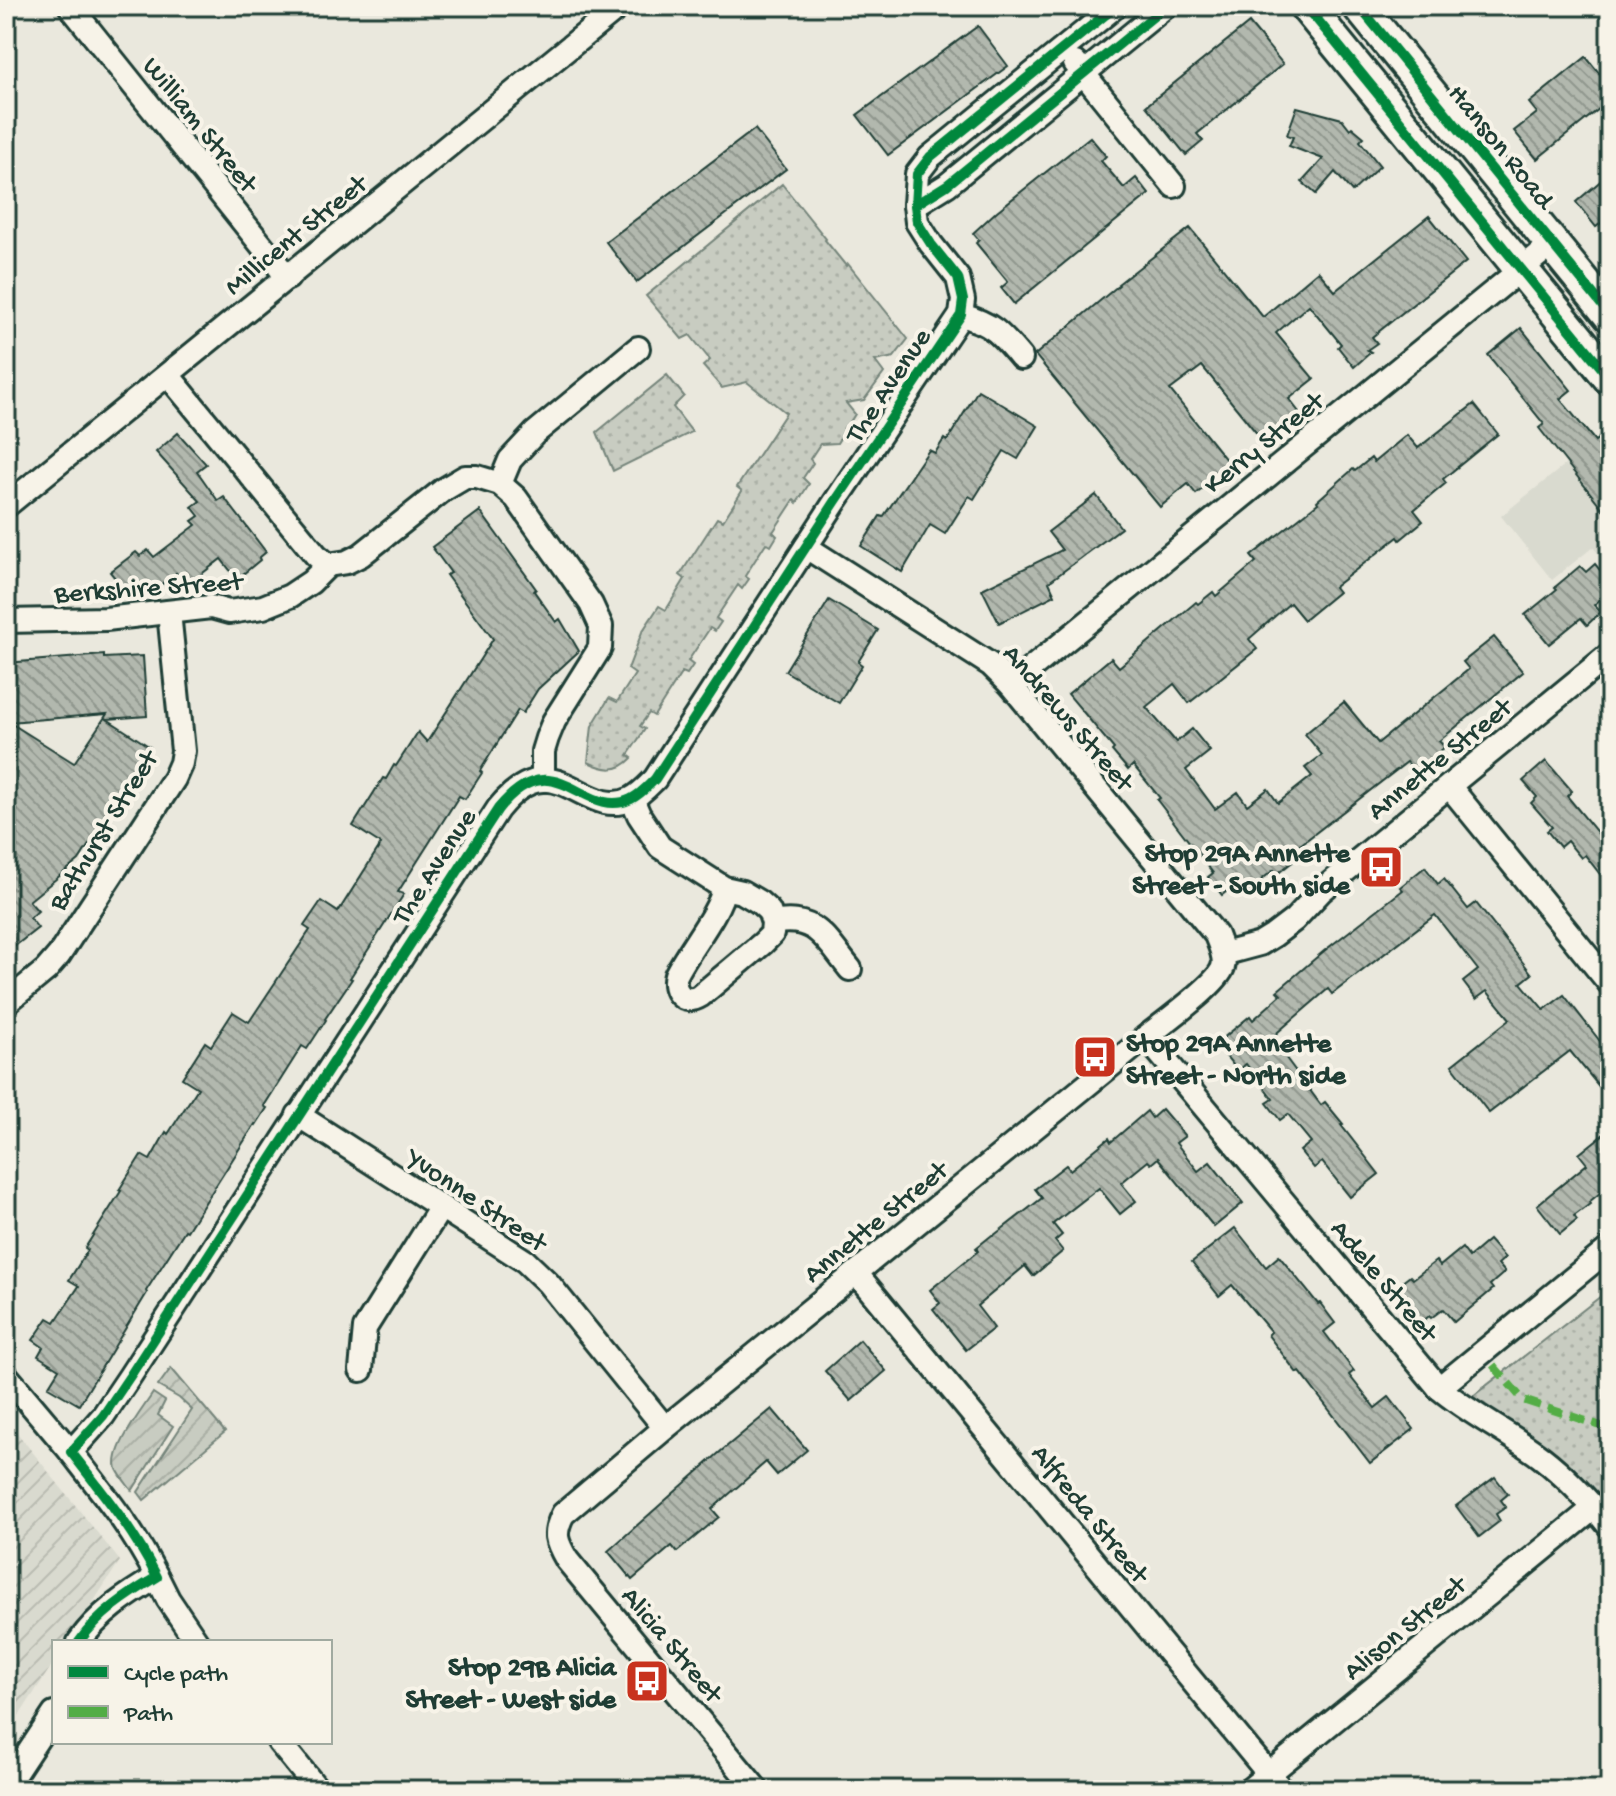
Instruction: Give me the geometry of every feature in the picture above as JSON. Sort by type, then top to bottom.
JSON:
[{"type":"main road","name":"Hanson Road","points":[[1359,6],[1610,315]]},
{"type":"main road","points":[[1318,10],[1610,378]]},
{"type":"street","name":"William Street","points":[[70,6],[288,278]]},
{"type":"street","name":"Millicent Street","points":[[6,506],[620,6]]},
{"type":"street","points":[[915,205],[917,174],[930,157],[1116,6]]},
{"type":"street","points":[[915,205],[947,185],[1166,6]]},
{"type":"street","points":[[1064,50],[1174,186]]},
{"type":"street","name":"The Avenue","points":[[632,799],[655,779],[961,315],[963,300],[958,278],[917,222],[915,205]]},
{"type":"street","name":"Kerry Street","points":[[1011,685],[1552,244]]},
{"type":"street","points":[[961,315],[984,322],[1001,334],[1021,358]]},
{"type":"street","points":[[500,484],[510,460],[535,433],[638,348]]},
{"type":"street","points":[[168,375],[316,555],[328,565],[347,562],[361,555],[454,482],[465,477],[500,484],[516,498],[591,604],[601,626],[600,648],[554,721],[547,738],[543,751],[543,780],[568,785],[599,800],[621,803],[632,799],[660,847],[724,888],[742,892],[769,911],[773,923],[772,934],[700,996],[694,1000],[684,999],[677,992],[674,982],[676,975],[723,896],[724,888]]},
{"type":"street","name":"Andrews Street","points":[[806,547],[991,665],[1011,685],[1220,944]]},
{"type":"street","name":"Berkshire Street","points":[[6,621],[106,619],[211,607],[229,612],[263,607],[290,596],[311,582],[328,565]]},
{"type":"street","name":"Bathurst Street","points":[[6,1003],[59,955],[174,779],[181,763],[183,751],[169,612]]},
{"type":"street","name":"Annette Street","points":[[556,1529],[563,1514],[665,1428],[1212,982],[1223,967],[1220,944],[1260,944],[1273,936],[1294,920],[1321,891],[1610,654]]},
{"type":"street","name":"The Avenue","points":[[71,1452],[103,1416],[130,1376],[498,809],[521,786],[543,780]]},
{"type":"street","points":[[1450,787],[1610,984]]},
{"type":"street","points":[[773,923],[786,920],[811,925],[850,969]]},
{"type":"street","name":"Adele Street","points":[[1146,1037],[1439,1388],[1539,1455],[1569,1480],[1610,1527]]},
{"type":"street","name":"Yvonne Street","points":[[298,1115],[525,1261],[548,1283],[665,1428]]},
{"type":"street","points":[[361,1370],[365,1328],[441,1207]]},
{"type":"street","points":[[1439,1388],[1610,1248]]},
{"type":"street","name":"Alfreda Street","points":[[856,1273],[1275,1782]]},
{"type":"street","points":[[6,1375],[120,1515],[168,1599],[196,1640]]},
{"type":"street","name":"Alison Street","points":[[1249,1790],[1275,1782],[1594,1508]]},
{"type":"street","name":"Alicia Street","points":[[556,1529],[559,1546],[567,1560],[757,1790]]},
{"type":"street","points":[[80,1640],[90,1625],[113,1605],[157,1577]]},
{"type":"street","points":[[6,1780],[15,1773],[52,1718]]},
{"type":"street","points":[[281,1744],[318,1790]]},
{"type":"shaded area","points":[[782,184],[908,339],[894,357],[875,361],[884,373],[864,400],[846,403],[855,414],[837,443],[820,444],[810,459],[813,463],[803,478],[809,484],[773,532],[777,536],[771,546],[766,543],[745,576],[749,579],[742,589],[738,585],[716,618],[721,622],[715,631],[710,628],[688,661],[693,665],[687,674],[682,672],[654,716],[649,713],[640,726],[645,729],[628,755],[632,758],[616,768],[600,767],[588,762],[592,726],[609,698],[617,702],[635,674],[628,669],[642,632],[659,606],[666,610],[685,579],[680,575],[717,518],[723,521],[742,491],[737,487],[786,413],[747,382],[722,388],[703,366],[710,360],[690,335],[682,339],[646,296]]},
{"type":"shaded area","points":[[667,375],[684,396],[673,407],[692,432],[613,471],[597,432]]},
{"type":"shaded area","points":[[1610,429],[1610,569],[1593,547],[1552,580],[1501,516]]},
{"type":"shaded area","points":[[1610,1289],[1610,1506],[1601,1495],[1551,1455],[1468,1400]]},
{"type":"shaded area","points":[[171,1368],[225,1432],[144,1500],[138,1492],[192,1410],[158,1386]]},
{"type":"shaded area","points":[[153,1393],[165,1401],[158,1415],[173,1426],[132,1491],[118,1472],[118,1451]]},
{"type":"shaded area","points":[[6,1419],[120,1561],[68,1640],[52,1640],[52,1665],[6,1736]]},
{"type":"building","points":[[1249,23],[1283,64],[1197,134],[1203,141],[1186,155],[1146,106]]},
{"type":"building","points":[[978,26],[1008,66],[888,155],[857,115]]},
{"type":"building","points":[[1586,57],[1610,86],[1610,100],[1537,159],[1514,131],[1537,113],[1529,103]]},
{"type":"building","points":[[1297,107],[1342,119],[1350,129],[1352,127],[1364,137],[1360,141],[1380,166],[1352,192],[1335,172],[1316,194],[1302,182],[1323,159],[1289,146],[1293,137],[1287,135]]},
{"type":"building","points":[[755,129],[786,169],[637,282],[606,242]]},
{"type":"building","points":[[1090,137],[1106,156],[1101,161],[1124,188],[1136,178],[1149,194],[1014,304],[1001,288],[1008,282],[976,243],[979,240],[973,233]]},
{"type":"building","points":[[1610,173],[1610,216],[1596,227],[1576,202]]},
{"type":"building","points":[[1429,216],[1466,262],[1372,337],[1377,343],[1354,367],[1338,347],[1341,344],[1309,305],[1276,333],[1314,379],[1289,399],[1299,412],[1263,441],[1202,366],[1170,390],[1231,466],[1196,494],[1188,484],[1160,507],[1035,355],[1190,228],[1263,317],[1318,271],[1335,291]]},
{"type":"building","points":[[1521,328],[1571,390],[1560,399],[1595,441],[1610,429],[1610,518],[1539,428],[1544,424],[1488,355]]},
{"type":"building","points":[[978,390],[1038,426],[1018,459],[1004,451],[974,499],[969,496],[945,534],[930,525],[902,572],[861,546],[929,450],[935,453],[944,439],[947,441]]},
{"type":"building","points":[[1474,404],[1498,434],[1443,479],[1446,483],[1414,510],[1423,521],[1334,587],[1338,592],[1304,620],[1290,603],[1249,639],[1257,649],[1189,703],[1174,684],[1146,707],[1176,742],[1192,729],[1210,751],[1186,770],[1215,809],[1238,792],[1247,805],[1268,789],[1278,803],[1312,776],[1305,768],[1322,755],[1305,734],[1344,702],[1378,743],[1469,669],[1463,662],[1494,637],[1523,672],[1439,741],[1445,747],[1415,772],[1407,762],[1295,849],[1300,856],[1277,874],[1274,870],[1243,894],[1236,884],[1222,895],[1208,877],[1213,873],[1157,800],[1160,798],[1133,765],[1128,770],[1068,694],[1111,658],[1119,667],[1196,602],[1198,604],[1213,592],[1216,596],[1256,562],[1251,556],[1318,503],[1353,469],[1355,471],[1371,458],[1374,462],[1407,435],[1418,448]]},
{"type":"building","points":[[178,433],[206,464],[197,471],[218,501],[224,497],[266,552],[237,579],[221,559],[186,586],[176,573],[149,594],[142,585],[129,595],[110,572],[136,552],[140,556],[148,550],[154,557],[196,525],[192,521],[199,516],[192,507],[200,501],[156,452]]},
{"type":"building","points":[[1096,495],[1121,528],[1049,582],[1055,595],[999,623],[982,589],[1062,550],[1048,532]]},
{"type":"building","points":[[480,511],[556,622],[560,619],[579,651],[538,689],[523,713],[518,710],[465,799],[459,796],[398,892],[404,894],[352,979],[307,1049],[302,1046],[264,1106],[267,1108],[146,1291],[79,1405],[48,1387],[59,1369],[38,1356],[43,1347],[33,1340],[48,1318],[55,1322],[79,1286],[69,1280],[141,1155],[150,1160],[198,1088],[182,1078],[205,1042],[211,1046],[233,1012],[249,1022],[310,930],[304,926],[321,901],[338,912],[381,844],[353,826],[383,778],[386,779],[396,766],[418,732],[427,742],[493,639],[446,575],[451,573],[432,547]]},
{"type":"building","points":[[1595,564],[1610,582],[1610,591],[1594,605],[1601,612],[1587,625],[1581,618],[1549,644],[1525,615],[1580,566],[1586,572]]},
{"type":"building","points":[[829,600],[878,630],[858,662],[862,665],[839,703],[785,671]]},
{"type":"building","points":[[104,655],[104,658],[143,656],[147,716],[107,719],[150,747],[114,802],[116,804],[95,842],[92,840],[79,860],[29,901],[38,911],[30,918],[38,928],[6,953],[6,663]],"holes":[[[107,714],[74,763],[9,722]]]},
{"type":"building","points":[[1546,761],[1572,791],[1567,796],[1610,848],[1610,887],[1585,855],[1581,858],[1567,841],[1560,847],[1547,831],[1552,827],[1531,803],[1537,797],[1523,781]]},
{"type":"building","points":[[1425,867],[1438,884],[1444,879],[1468,909],[1476,903],[1532,974],[1521,983],[1544,1010],[1564,995],[1610,1054],[1610,1100],[1570,1051],[1489,1113],[1452,1065],[1510,1019],[1487,991],[1476,999],[1463,982],[1478,970],[1435,915],[1332,994],[1328,989],[1271,1038],[1321,1105],[1325,1102],[1343,1124],[1379,1174],[1350,1197],[1322,1162],[1314,1168],[1300,1151],[1311,1142],[1288,1114],[1280,1120],[1267,1103],[1273,1099],[1246,1064],[1238,1071],[1216,1044],[1250,1016],[1253,1020],[1281,995],[1277,991],[1403,890],[1400,887]]},
{"type":"building","points":[[1162,1109],[1185,1136],[1176,1143],[1198,1171],[1210,1162],[1243,1203],[1214,1227],[1158,1158],[1151,1164],[1148,1161],[1121,1183],[1136,1201],[1120,1214],[1099,1188],[1053,1224],[1062,1235],[1055,1241],[1063,1251],[1033,1276],[1025,1266],[977,1306],[994,1328],[966,1350],[933,1309],[940,1303],[930,1290],[978,1251],[976,1248],[1042,1198],[1035,1189],[1066,1165],[1070,1170],[1109,1138],[1111,1142],[1147,1111],[1152,1118]]},
{"type":"building","points":[[1610,1129],[1610,1185],[1574,1216],[1577,1220],[1560,1234],[1537,1205],[1587,1164],[1579,1154]]},
{"type":"building","points":[[1235,1228],[1266,1267],[1279,1256],[1320,1303],[1335,1323],[1324,1332],[1354,1371],[1349,1375],[1375,1408],[1389,1397],[1414,1429],[1370,1463],[1300,1372],[1297,1373],[1268,1335],[1271,1332],[1232,1285],[1219,1296],[1192,1262]]},
{"type":"building","points":[[1489,1240],[1505,1258],[1498,1264],[1505,1272],[1490,1285],[1493,1289],[1454,1322],[1443,1309],[1420,1324],[1392,1290],[1436,1261],[1440,1266],[1462,1248],[1469,1257]]},
{"type":"building","points":[[860,1340],[886,1371],[851,1401],[825,1371]]},
{"type":"building","points":[[772,1409],[807,1450],[777,1475],[766,1462],[712,1509],[719,1517],[677,1552],[672,1546],[632,1580],[608,1551]]},
{"type":"building","points":[[1495,1477],[1508,1494],[1501,1500],[1506,1507],[1496,1514],[1500,1521],[1479,1537],[1456,1506]]},
{"type":"marked path","points":[[1493,1365],[1523,1400],[1610,1429]]},
{"type":"cycle path","points":[[81,1640],[105,1613],[157,1577],[128,1528],[71,1452],[103,1416],[130,1376],[498,809],[518,789],[536,781],[553,781],[598,800],[614,803],[635,797],[655,779],[961,315],[963,300],[958,278],[917,222],[917,174],[930,157],[1116,6]]},
{"type":"cycle path","points":[[915,205],[947,185],[1166,6]]},
{"type":"cycle path","points":[[1306,6],[1610,378]]},
{"type":"cycle path","points":[[1359,6],[1610,315]]},
{"type":"place","name":"Stop 29A Annette Street - South side","points":[[1381,867]]},
{"type":"place","name":"Stop 29A Annette Street - North side","points":[[1095,1057]]},
{"type":"place","name":"Stop 29B Alicia Street - West side","points":[[647,1681]]}]
